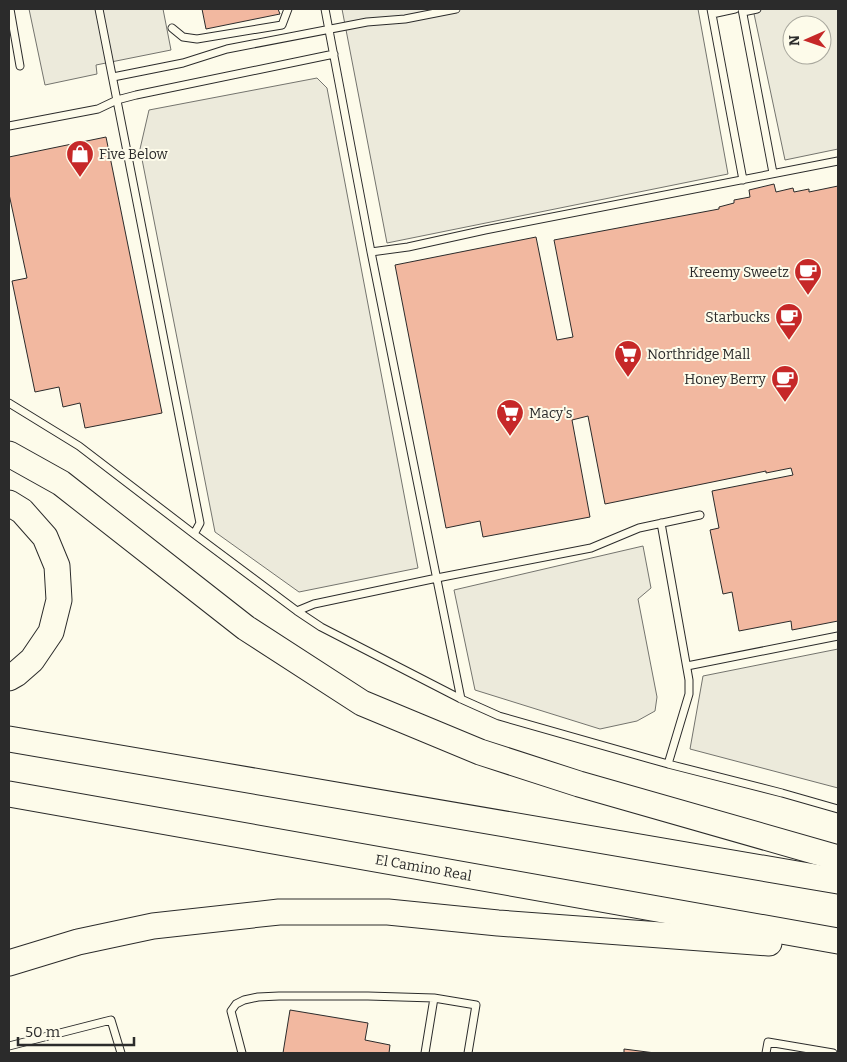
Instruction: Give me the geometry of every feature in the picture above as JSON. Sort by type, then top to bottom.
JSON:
[{"type":"highway","points":[[9,454],[61,483],[246,628],[362,703],[480,752],[561,778],[838,858]]},
{"type":"highway","points":[[9,503],[22,511],[45,537],[57,566],[59,600],[51,632],[32,660],[9,678]]},
{"type":"highway","points":[[9,739],[838,881]]},
{"type":"highway","name":"El Camino Real","points":[[9,794],[838,941]]},
{"type":"highway","points":[[9,964],[78,942],[154,926],[280,912],[388,912],[498,923],[838,948]]},
{"type":"lane","points":[[10,9],[20,66]]},
{"type":"lane","points":[[99,9],[200,523],[194,534]]},
{"type":"lane","points":[[172,28],[183,37],[206,38],[282,25],[288,9]]},
{"type":"lane","points":[[325,9],[371,252],[461,699]]},
{"type":"lane","points":[[112,77],[184,63],[228,49],[367,22],[405,19],[456,9]]},
{"type":"lane","points":[[734,9],[712,11],[743,180]]},
{"type":"lane","points":[[757,9],[742,10],[773,173]]},
{"type":"lane","points":[[9,126],[98,109],[117,100],[334,54]]},
{"type":"lane","points":[[371,252],[838,161]]},
{"type":"lane","points":[[9,403],[79,446],[194,534],[321,627],[461,699],[499,716],[668,764],[838,809]]},
{"type":"lane","points":[[297,611],[314,604],[591,548],[639,528],[700,515]]},
{"type":"lane","points":[[661,523],[689,680],[689,694],[668,764]]},
{"type":"lane","points":[[687,666],[838,636]]},
{"type":"lane","points":[[242,1053],[231,1011],[236,1004],[258,997],[306,996],[434,998],[476,1005],[468,1053]]},
{"type":"lane","points":[[425,1053],[434,998]]},
{"type":"lane","points":[[9,1046],[111,1020],[121,1053]]},
{"type":"lane","points":[[766,1053],[768,1042],[833,1053]]},
{"type":"shaded area","points":[[29,9],[163,9],[171,50],[96,65],[97,74],[45,85]]},
{"type":"shaded area","points":[[342,9],[698,9],[728,174],[387,243]]},
{"type":"shaded area","points":[[753,9],[838,9],[838,149],[785,160]]},
{"type":"shaded area","points":[[317,78],[327,88],[418,568],[299,592],[215,532],[140,149],[149,110]]},
{"type":"shaded area","points":[[643,546],[651,588],[638,599],[657,697],[655,711],[637,721],[600,729],[475,690],[454,590]]},
{"type":"shaded area","points":[[838,649],[838,788],[690,749],[703,676]]},
{"type":"building","points":[[202,9],[278,9],[280,14],[206,29]]},
{"type":"building","points":[[106,137],[162,413],[85,428],[80,403],[63,407],[59,387],[35,392],[12,281],[27,278],[9,194],[9,157]]},
{"type":"building","name":"Northridge Mall","points":[[774,184],[776,192],[793,188],[794,192],[809,189],[809,192],[838,186],[838,621],[792,630],[791,621],[739,631],[732,592],[723,594],[710,530],[719,528],[712,491],[793,475],[791,468],[766,473],[766,471],[605,504],[588,416],[572,420],[590,517],[483,537],[480,521],[446,528],[395,265],[536,237],[557,340],[573,337],[554,240],[719,209],[719,207],[734,203],[734,200],[750,197],[749,190]]},
{"type":"building","points":[[290,1010],[368,1023],[365,1040],[390,1045],[389,1053],[283,1053]]},
{"type":"building","points":[[624,1049],[655,1053],[624,1053]]},
{"type":"place","name":"Five Below","points":[[80,178]]},
{"type":"place","name":"Kreemy Sweetz","points":[[808,296]]},
{"type":"place","name":"Starbucks","points":[[789,341]]},
{"type":"place","name":"Northridge Mall","points":[[628,378]]},
{"type":"place","name":"Honey Berry","points":[[785,403]]},
{"type":"place","name":"Macy's","points":[[510,437]]}]
